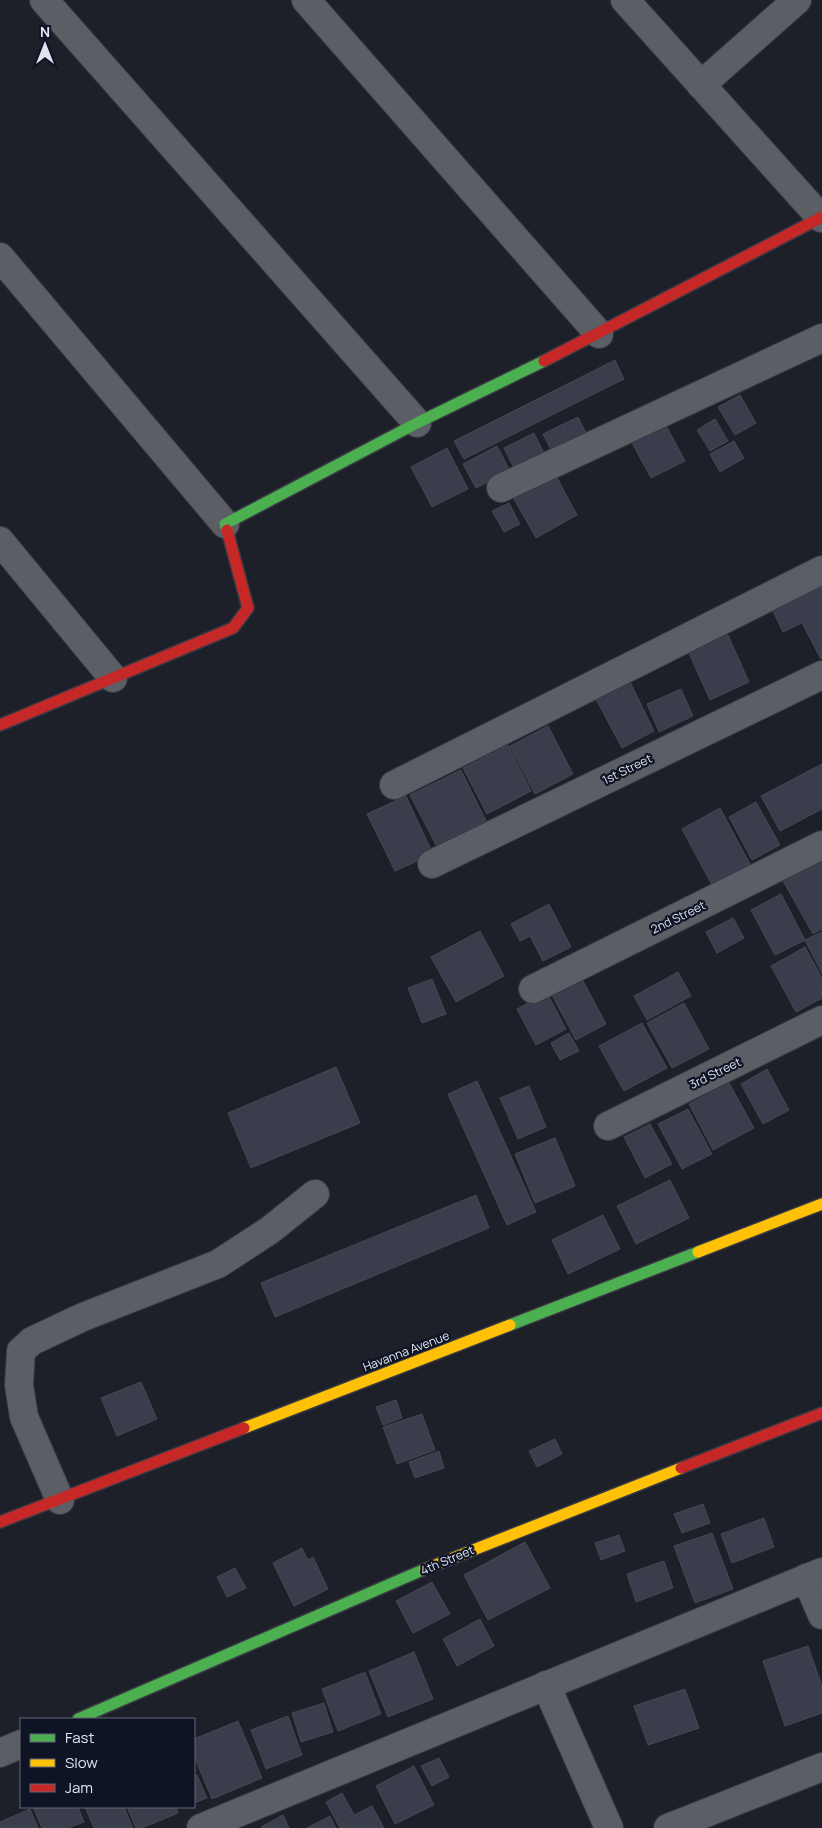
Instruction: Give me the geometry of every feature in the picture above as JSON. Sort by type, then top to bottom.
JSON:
[{"type":"street","points":[[44,0],[417,423]]},
{"type":"street","points":[[306,0],[600,334]]},
{"type":"street","points":[[225,524],[417,423],[600,334],[821,217],[625,0]]},
{"type":"street","points":[[701,85],[797,0]]},
{"type":"street","points":[[0,257],[225,524],[248,608],[233,628],[0,725]]},
{"type":"street","points":[[501,488],[822,338]]},
{"type":"street","points":[[0,541],[113,678]]},
{"type":"street","points":[[394,784],[822,570]]},
{"type":"street","name":"1st Street","points":[[432,864],[822,675]]},
{"type":"street","name":"2nd Street","points":[[533,989],[822,845]]},
{"type":"street","name":"3rd Street","points":[[608,1126],[822,1020]]},
{"type":"street","points":[[60,1500],[24,1417],[19,1385],[20,1351],[32,1341],[83,1317],[218,1264],[270,1230],[315,1194]]},
{"type":"street","name":"Havanna Avenue","points":[[0,1522],[822,1204]]},
{"type":"street","name":"4th Street","points":[[80,1718],[466,1551],[822,1413]]},
{"type":"street","points":[[201,1828],[814,1575],[822,1615]]},
{"type":"street","points":[[546,1685],[609,1828]]},
{"type":"street","points":[[0,1753],[20,1744]]},
{"type":"street","points":[[668,1828],[822,1766]]},
{"type":"building","points":[[615,360],[624,379],[464,459],[454,441]]},
{"type":"building","points":[[740,395],[756,423],[735,435],[718,407]]},
{"type":"building","points":[[578,417],[587,435],[552,452],[543,434]]},
{"type":"building","points":[[715,419],[728,441],[710,451],[697,430]]},
{"type":"building","points":[[663,420],[685,461],[651,478],[629,437]]},
{"type":"building","points":[[534,433],[544,453],[514,468],[504,448]]},
{"type":"building","points":[[734,441],[744,458],[720,472],[710,454]]},
{"type":"building","points":[[497,446],[510,471],[476,488],[463,464]]},
{"type":"building","points":[[447,448],[468,489],[432,507],[411,467]]},
{"type":"building","points":[[555,474],[577,515],[536,538],[513,497]]},
{"type":"building","points":[[509,503],[520,524],[504,532],[492,511]]},
{"type":"building","points":[[822,587],[821,659],[802,623],[783,632],[773,611]]},
{"type":"building","points":[[727,633],[749,682],[710,700],[688,651]]},
{"type":"building","points":[[630,682],[654,731],[622,748],[596,699]]},
{"type":"building","points":[[681,689],[693,716],[659,732],[647,704]]},
{"type":"building","points":[[548,726],[573,774],[535,794],[510,746]]},
{"type":"building","points":[[508,745],[531,791],[487,814],[463,768]]},
{"type":"building","points":[[822,764],[822,809],[780,831],[761,796]]},
{"type":"building","points":[[461,770],[486,821],[436,845],[410,795]]},
{"type":"building","points":[[406,796],[433,854],[395,871],[367,814]]},
{"type":"building","points":[[756,802],[780,845],[752,860],[729,817]]},
{"type":"building","points":[[720,808],[750,864],[712,885],[682,829]]},
{"type":"building","points":[[822,857],[822,929],[813,934],[782,879]]},
{"type":"building","points":[[781,894],[805,940],[775,955],[751,910]]},
{"type":"building","points":[[549,904],[571,947],[543,961],[530,936],[520,941],[511,924]]},
{"type":"building","points":[[733,918],[744,938],[717,953],[706,932]]},
{"type":"building","points":[[480,931],[504,976],[456,1002],[431,957]]},
{"type":"building","points":[[822,932],[822,973],[805,940]]},
{"type":"building","points":[[805,947],[822,978],[822,998],[796,1012],[771,966]]},
{"type":"building","points":[[678,972],[691,996],[647,1020],[634,996]]},
{"type":"building","points":[[432,979],[446,1014],[422,1023],[408,988]]},
{"type":"building","points":[[582,979],[606,1024],[576,1040],[552,995]]},
{"type":"building","points":[[547,993],[566,1029],[536,1045],[517,1009]]},
{"type":"building","points":[[684,1003],[709,1049],[672,1068],[647,1023]]},
{"type":"building","points":[[642,1023],[667,1068],[624,1091],[599,1046]]},
{"type":"building","points":[[569,1033],[579,1051],[560,1060],[551,1043]]},
{"type":"building","points":[[336,1067],[360,1123],[251,1168],[228,1113]]},
{"type":"building","points":[[767,1069],[789,1110],[763,1124],[741,1084]]},
{"type":"building","points":[[477,1081],[536,1212],[507,1225],[448,1094]]},
{"type":"building","points":[[729,1083],[754,1128],[713,1150],[689,1104]]},
{"type":"building","points":[[529,1086],[546,1127],[518,1139],[500,1098]]},
{"type":"building","points":[[688,1109],[712,1154],[682,1169],[658,1124]]},
{"type":"building","points":[[650,1124],[672,1164],[645,1178],[624,1137]]},
{"type":"building","points":[[555,1138],[575,1186],[535,1203],[515,1154]]},
{"type":"building","points":[[670,1180],[689,1218],[636,1244],[617,1206]]},
{"type":"building","points":[[476,1195],[489,1228],[275,1317],[261,1283]]},
{"type":"building","points":[[603,1215],[620,1249],[568,1274],[552,1240]]},
{"type":"building","points":[[141,1382],[157,1419],[117,1436],[101,1398]]},
{"type":"building","points":[[396,1400],[402,1418],[383,1425],[376,1407]]},
{"type":"building","points":[[422,1414],[435,1450],[397,1464],[383,1427]]},
{"type":"building","points":[[555,1439],[562,1454],[537,1467],[529,1451]]},
{"type":"building","points":[[439,1451],[444,1468],[415,1478],[409,1462]]},
{"type":"building","points":[[703,1504],[710,1523],[682,1533],[674,1514]]},
{"type":"building","points":[[764,1518],[774,1547],[732,1563],[721,1534]]},
{"type":"building","points":[[712,1533],[733,1589],[695,1603],[674,1546]]},
{"type":"building","points":[[619,1535],[625,1551],[601,1560],[595,1543]]},
{"type":"building","points":[[525,1542],[550,1588],[488,1620],[464,1575]]},
{"type":"building","points":[[302,1548],[308,1560],[313,1557],[328,1589],[294,1606],[273,1563]]},
{"type":"building","points":[[664,1561],[673,1588],[636,1602],[627,1574]]},
{"type":"building","points":[[235,1568],[246,1588],[227,1597],[217,1577]]},
{"type":"building","points":[[432,1582],[450,1614],[413,1633],[396,1601]]},
{"type":"building","points":[[480,1619],[494,1646],[457,1666],[443,1639]]},
{"type":"building","points":[[808,1646],[822,1686],[822,1713],[785,1726],[763,1661]]},
{"type":"building","points":[[414,1652],[433,1699],[388,1717],[369,1671]]},
{"type":"building","points":[[365,1672],[381,1714],[338,1731],[322,1689]]},
{"type":"building","points":[[685,1689],[699,1728],[648,1745],[634,1706]]},
{"type":"building","points":[[324,1703],[333,1732],[301,1742],[292,1713]]},
{"type":"building","points":[[288,1716],[302,1755],[266,1769],[251,1730]]},
{"type":"building","points":[[238,1721],[262,1778],[212,1799],[195,1758],[195,1739]]},
{"type":"building","points":[[439,1758],[449,1777],[432,1786],[421,1766]]},
{"type":"building","points":[[414,1766],[434,1805],[395,1824],[376,1786]]},
{"type":"building","points":[[197,1775],[207,1798],[195,1803],[195,1776]]},
{"type":"building","points":[[342,1793],[354,1815],[372,1806],[384,1828],[340,1828],[326,1802]]},
{"type":"building","points":[[33,1808],[78,1808],[84,1822],[68,1828],[42,1828]]},
{"type":"building","points":[[85,1808],[124,1808],[133,1828],[94,1828]]},
{"type":"building","points":[[127,1808],[176,1808],[178,1813],[142,1828],[136,1828]]},
{"type":"building","points":[[30,1809],[38,1828],[0,1828],[0,1822]]},
{"type":"building","points":[[283,1815],[289,1828],[261,1827]]},
{"type":"building","points":[[330,1816],[336,1828],[307,1828]]},
{"type":"traffic: fast","points":[[227,530],[225,524],[417,423],[544,361]]},
{"type":"traffic: fast","points":[[510,1325],[698,1252]]},
{"type":"traffic: fast","points":[[80,1718],[425,1569]]},
{"type":"traffic: slow","points":[[698,1252],[822,1204]]},
{"type":"traffic: slow","points":[[244,1428],[510,1325]]},
{"type":"traffic: slow","points":[[425,1569],[681,1468]]},
{"type":"traffic: jam","points":[[544,361],[822,217]]},
{"type":"traffic: jam","points":[[0,725],[233,628],[248,608],[227,530]]},
{"type":"traffic: jam","points":[[681,1468],[822,1413]]},
{"type":"traffic: jam","points":[[0,1522],[244,1428]]}]
